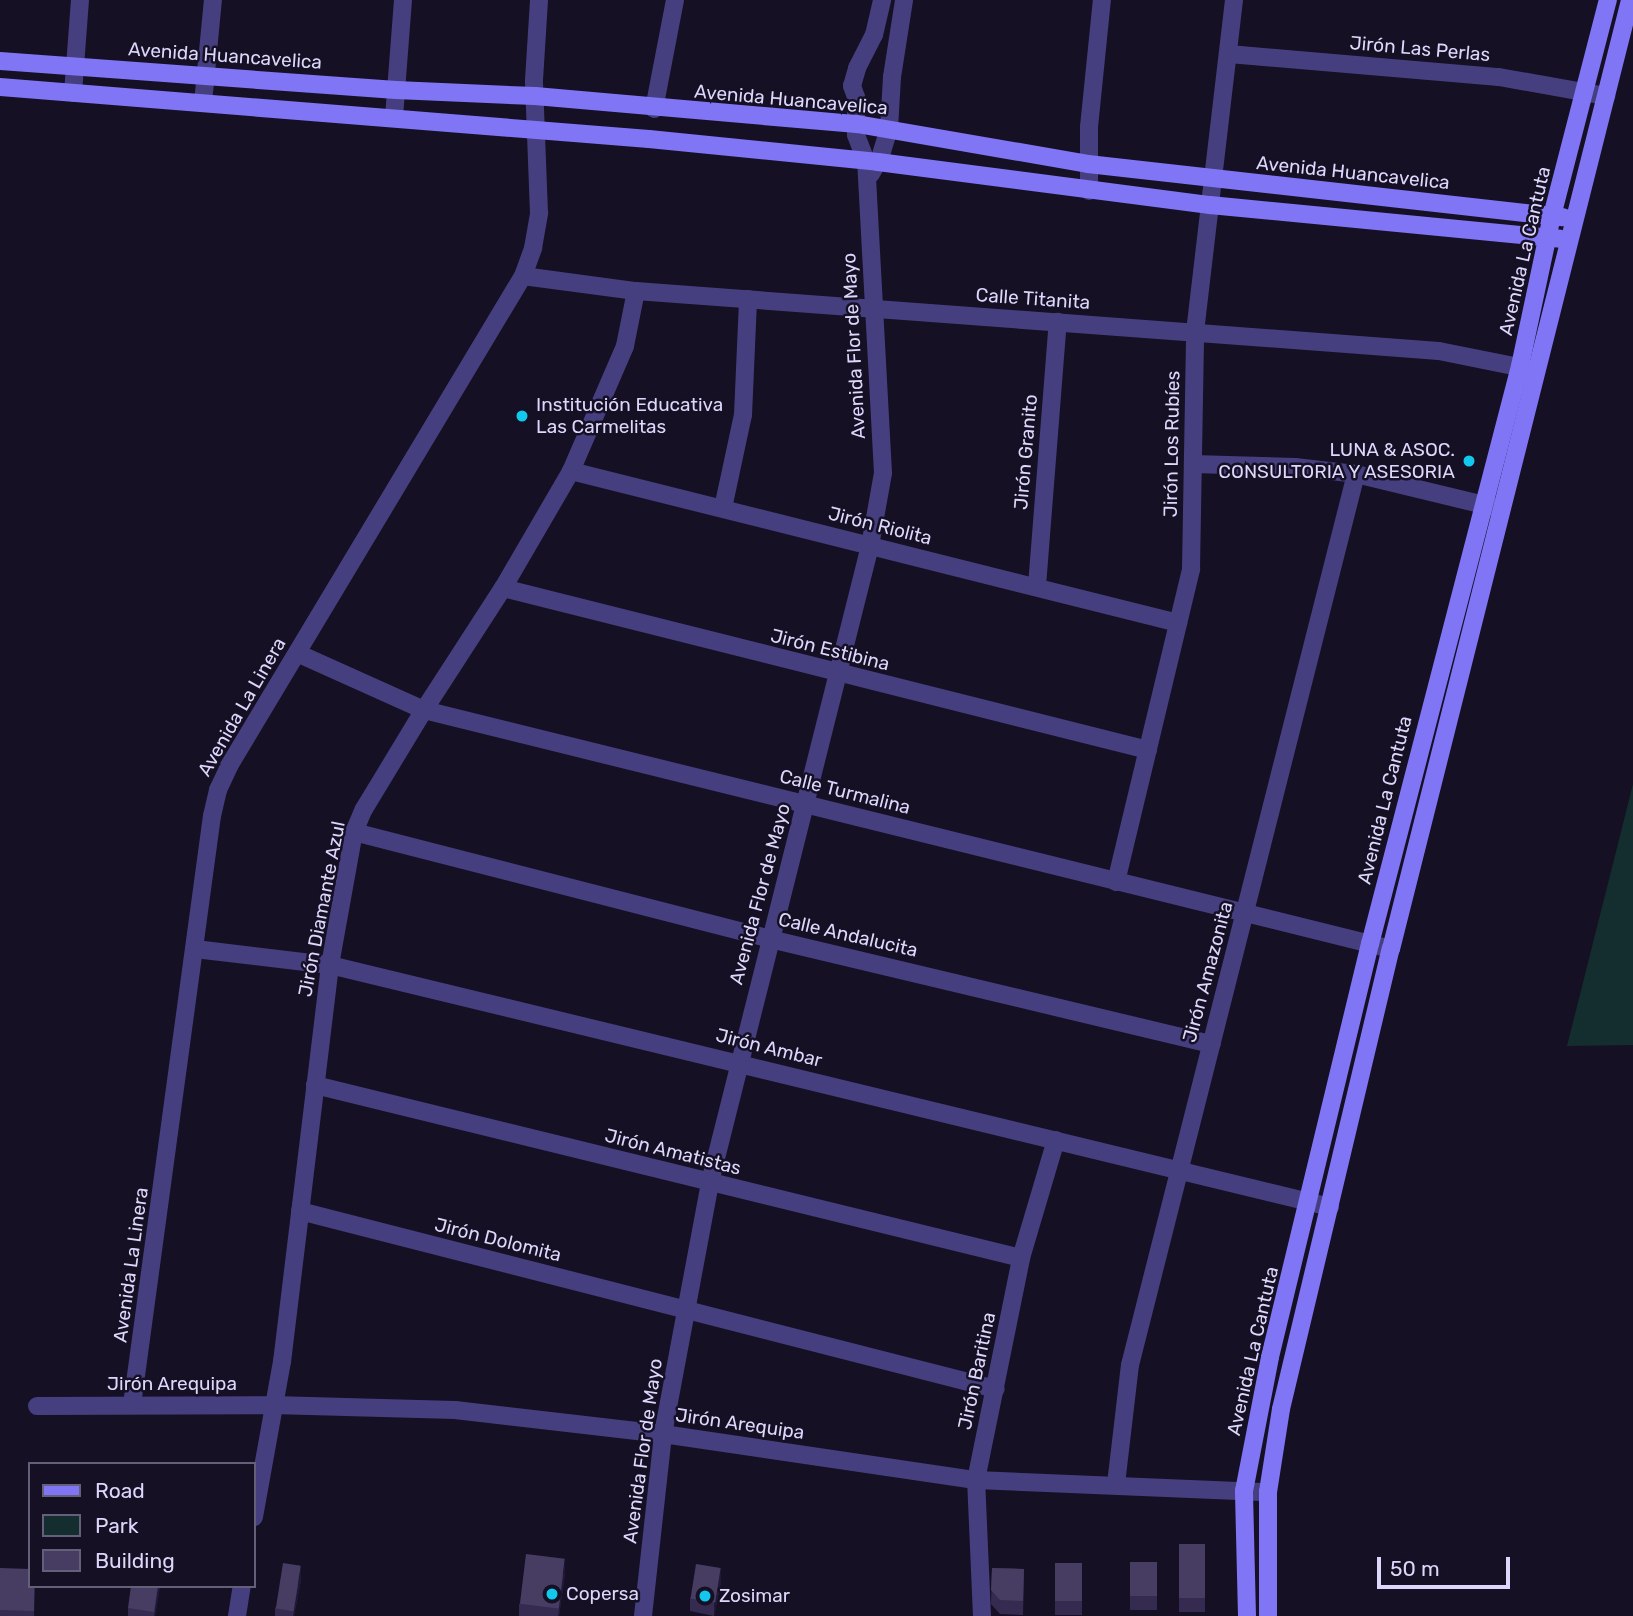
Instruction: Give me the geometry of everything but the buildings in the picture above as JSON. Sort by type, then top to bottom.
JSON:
[{"type":"main road","name":"Avenida La Cantuta","points":[[1247,1616],[1244,1491],[1270,1357],[1370,944],[1520,366],[1552,216],[1608,0]]},
{"type":"main road","name":"Avenida La Cantuta","points":[[1268,1616],[1268,1492],[1281,1409],[1391,949],[1504,510],[1630,0]]},
{"type":"main road","name":"Avenida Huancavelica","points":[[0,61],[396,90],[535,96],[654,109],[857,124],[1088,164],[1574,218]]},
{"type":"main road","points":[[0,87],[537,129],[872,161],[1210,205],[1569,241]]},
{"type":"street","points":[[73,93],[77,68],[80,0]]},
{"type":"street","points":[[203,103],[213,0]]},
{"type":"street","points":[[394,117],[403,0]]},
{"type":"street","name":"Avenida La Linera","points":[[132,1405],[218,790],[229,766],[523,276],[533,248],[540,213],[535,96],[539,0]]},
{"type":"street","points":[[654,109],[676,0]]},
{"type":"street","name":"Avenida Flor de Mayo","points":[[872,161],[856,135],[852,86],[857,68],[874,35],[882,0]]},
{"type":"street","name":"Avenida Flor de Mayo","points":[[643,1616],[663,1434],[710,1182],[738,1062],[870,546],[883,473],[866,181],[872,161],[889,129],[892,77],[904,0]]},
{"type":"street","points":[[1089,191],[1088,164],[1102,0]]},
{"type":"street","name":"Jirón Los Rubíes","points":[[1116,882],[1191,569],[1195,332],[1234,0]]},
{"type":"street","name":"Jirón Las Perlas","points":[[1229,54],[1499,77],[1586,90],[1606,96]]},
{"type":"street","name":"Calle Titanita","points":[[523,276],[636,291],[1439,351],[1538,371]]},
{"type":"street","name":"Jirón Diamante Azul","points":[[256,1505],[282,1362],[330,965],[354,832],[364,809],[503,588],[571,471],[625,346],[636,291]]},
{"type":"street","points":[[723,508],[743,415],[748,299]]},
{"type":"street","name":"Jirón Granito","points":[[1037,586],[1058,322]]},
{"type":"street","points":[[1194,464],[1295,467],[1356,474],[1504,510]]},
{"type":"street","name":"Jirón Riolita","points":[[571,471],[1178,623]]},
{"type":"street","name":"Jirón Amazonita","points":[[1116,1484],[1130,1365],[1356,474]]},
{"type":"street","name":"Jirón Estibina","points":[[503,588],[836,674],[1148,750]]},
{"type":"street","name":"Calle Turmalina","points":[[297,653],[424,710],[1391,949]]},
{"type":"street","name":"Calle Andalucita","points":[[354,832],[770,939],[1212,1044]]},
{"type":"street","name":"Jirón Ambar","points":[[195,949],[330,965],[1329,1207]]},
{"type":"street","name":"Jirón Amatistas","points":[[315,1085],[1021,1258]]},
{"type":"street","name":"Jirón Baritina","points":[[982,1616],[976,1480],[1021,1258],[1056,1140]]},
{"type":"street","name":"Jirón Dolomita","points":[[300,1211],[996,1389]]},
{"type":"street","name":"Jirón Arequipa","points":[[37,1406],[273,1405],[455,1410],[663,1434],[976,1480],[1268,1492]]},
{"type":"street","points":[[237,1616],[242,1588]]},
{"type":"green space","points":[[1633,784],[1633,1045],[1567,1046]]},
{"type":"place","name":"Institución Educativa Las Carmelitas","points":[[522,416]]},
{"type":"place","name":"LUNA & ASOC. CONSULTORIA Y ASESORIA","points":[[1469,461]]},
{"type":"place","name":"Copersa","points":[[552,1594]]},
{"type":"place","name":"Zosimar","points":[[705,1596]]}]
